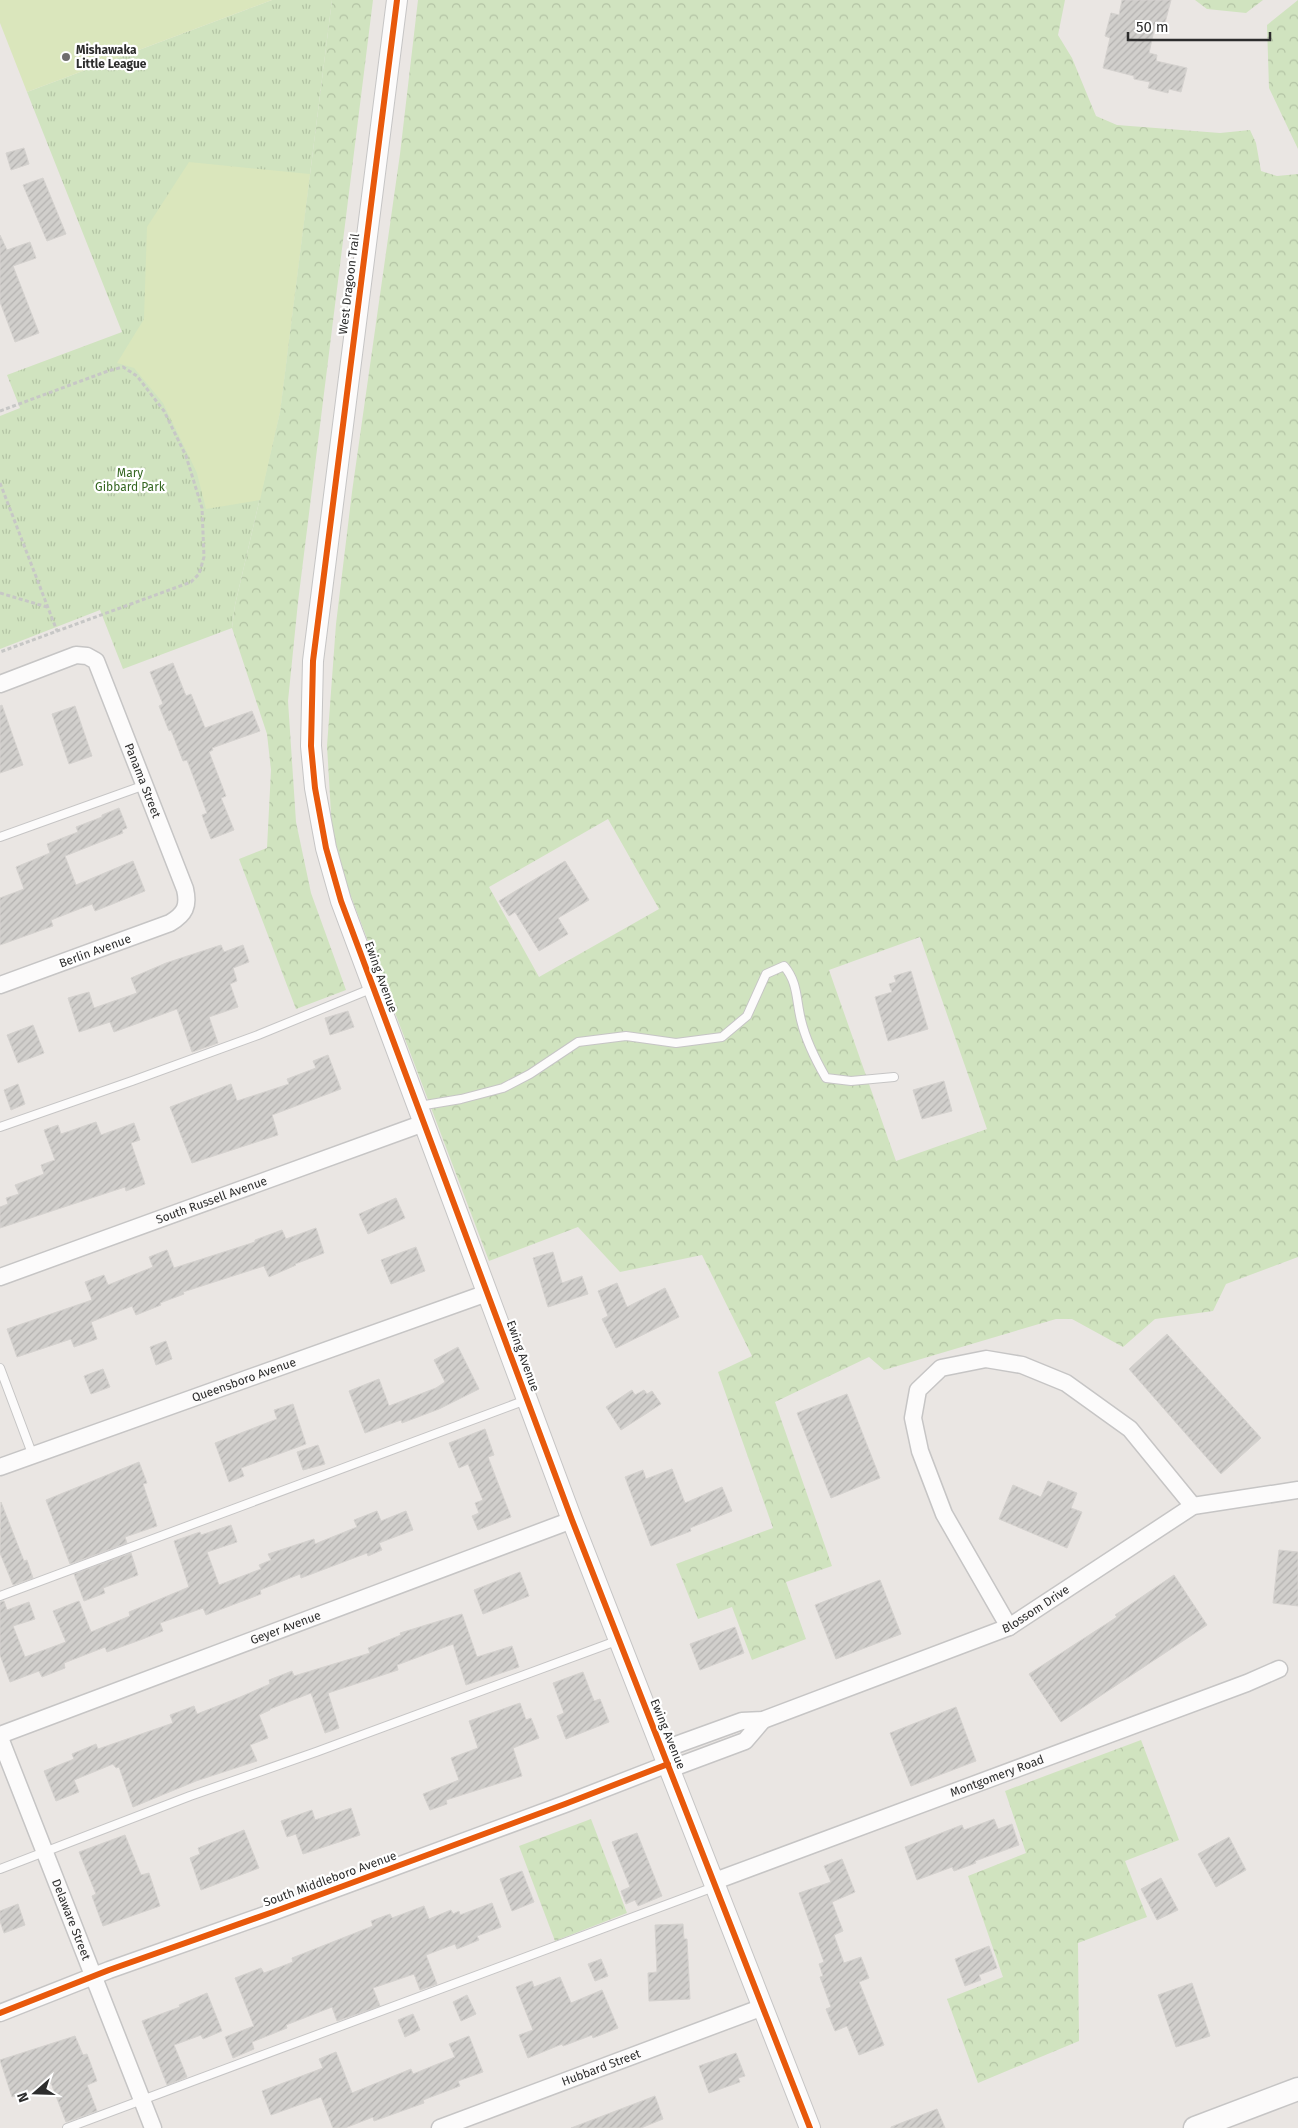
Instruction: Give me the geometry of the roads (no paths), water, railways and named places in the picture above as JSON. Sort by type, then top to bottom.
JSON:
[{"type":"main road","points":[[1194,2128],[1298,2089]]},
{"type":"street","name":"West Dragoon Trail","points":[[324,572],[396,0]]},
{"type":"street","name":"Ewing Avenue","points":[[324,572],[313,661],[311,746],[320,825],[332,872],[373,988],[488,1293],[526,1400],[716,1884],[809,2128]]},
{"type":"street","name":"Panama Street","points":[[0,684],[76,655],[87,656],[96,661],[185,889],[188,901],[186,910]]},
{"type":"street","name":"Berlin Avenue","points":[[0,985],[170,923],[180,917],[186,910]]},
{"type":"street","name":"South Russell Avenue","points":[[0,1277],[421,1115]]},
{"type":"street","name":"Queensboro Avenue","points":[[0,1467],[488,1293]]},
{"type":"street","points":[[1009,1627],[944,1514],[920,1451],[913,1418],[918,1390],[941,1368],[986,1359],[1022,1365],[1066,1383],[1130,1429],[1193,1506]]},
{"type":"street","name":"Blossom Drive","points":[[667,1761],[742,1721],[763,1720],[1009,1627],[1193,1506],[1298,1490]]},
{"type":"street","name":"Geyer Avenue","points":[[0,1737],[572,1520]]},
{"type":"street","name":"Montgomery Road","points":[[716,1884],[1247,1684],[1279,1669]]},
{"type":"street","name":"Delaware Street","points":[[0,1737],[92,1977],[153,2128]]},
{"type":"street","name":"South Middleboro Avenue","points":[[0,2013],[92,1977],[565,1804],[667,1761]]},
{"type":"street","name":"Hubbard Street","points":[[440,2128],[763,2007]]},
{"type":"lane","points":[[0,838],[145,784]]},
{"type":"lane","points":[[421,1115],[461,1099],[502,1088],[530,1074],[578,1042],[626,1036],[676,1043],[722,1037],[747,1016],[766,974],[784,966],[792,975],[801,1021],[812,1053],[826,1078],[851,1081],[894,1077]]},
{"type":"lane","points":[[0,1127],[258,1035],[373,988]]},
{"type":"lane","points":[[0,1368],[33,1456]]},
{"type":"lane","points":[[0,1596],[526,1400]]},
{"type":"lane","points":[[0,1869],[190,1796],[316,1752],[619,1640]]},
{"type":"lane","points":[[67,2128],[716,1884]]},
{"type":"place","name":"Mishawaka Little League","points":[[66,57]]},
{"type":"park label","name":"Mary Gibbard Park","points":[[130,480]]}]
